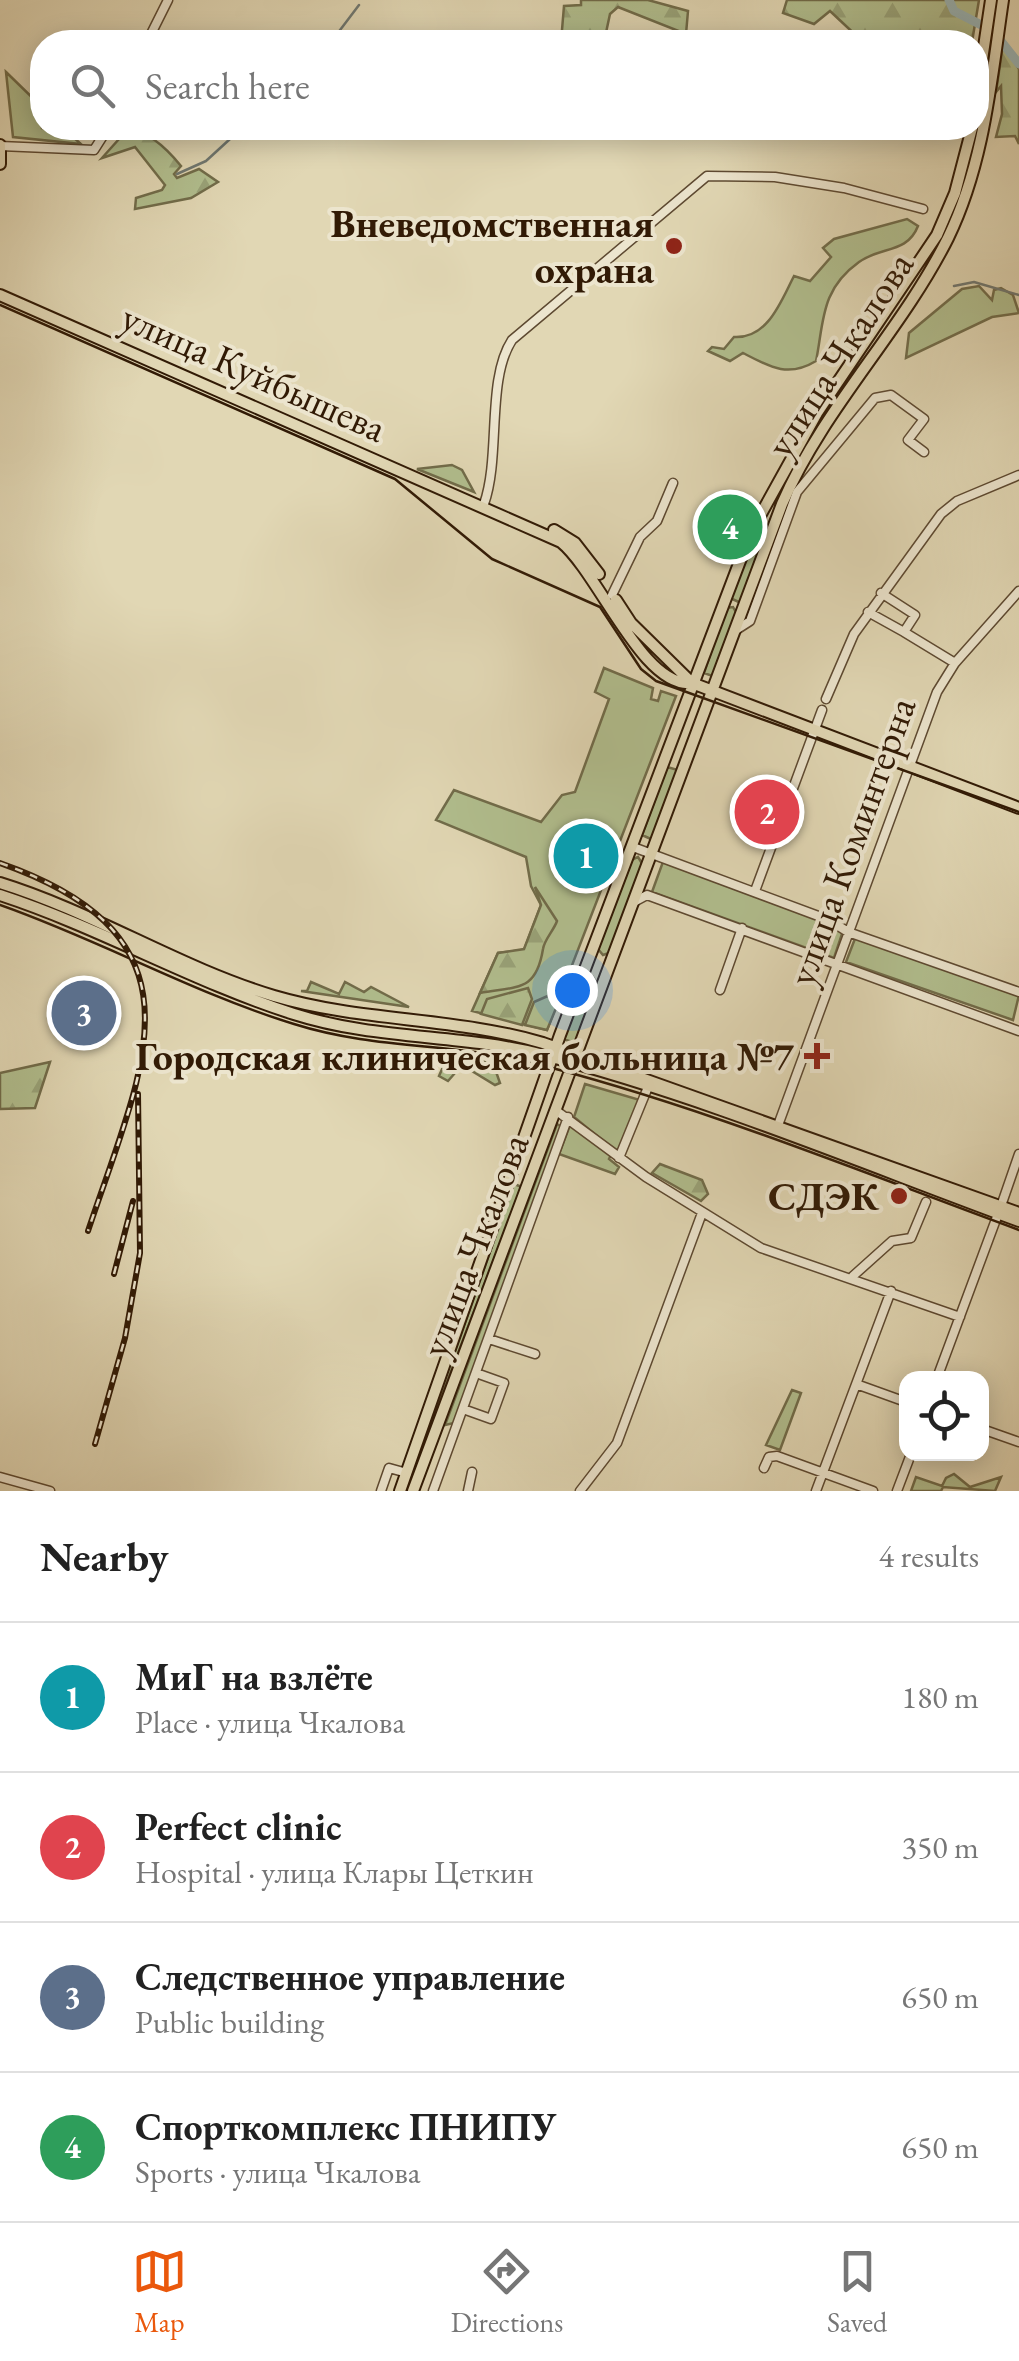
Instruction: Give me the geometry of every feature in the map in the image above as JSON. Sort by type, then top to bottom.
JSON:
[{"type":"main road","points":[[987,30],[991,0]]},
{"type":"main road","name":"улица Чкалова","points":[[989,90],[1003,0]]},
{"type":"main road","name":"улица Чкалова","points":[[400,1491],[594,943],[751,532],[796,447],[936,235],[955,193],[969,140]]},
{"type":"main road","name":"улица Чкалова","points":[[413,1491],[530,1179],[563,1114],[575,1060],[736,630],[744,620],[768,540],[826,421],[946,240],[973,171],[979,140]]},
{"type":"main road","points":[[0,146],[0,164]]},
{"type":"main road","name":"улица Куйбышева","points":[[0,295],[132,350],[248,407],[565,536],[588,558],[631,623],[694,684]]},
{"type":"main road","name":"улица Куйбышева","points":[[484,504],[570,549],[607,596],[645,658],[676,682],[694,684],[1019,808]]},
{"type":"main road","points":[[751,532],[762,529],[768,540]]},
{"type":"main road","points":[[721,608],[734,602],[744,620]]},
{"type":"main road","points":[[670,662],[689,667],[705,654]]},
{"type":"main road","points":[[668,751],[675,766],[690,756]]},
{"type":"main road","points":[[0,882],[271,996],[477,1025],[777,1129],[999,1210],[1019,1222]]},
{"type":"main road","points":[[0,895],[298,1016],[410,1037],[554,1053]]},
{"type":"main road","points":[[594,943],[599,958],[614,952]]},
{"type":"main road","points":[[582,978],[600,974],[603,985]]},
{"type":"main road","points":[[410,1037],[413,1018]]},
{"type":"main road","points":[[575,1060],[777,1129]]},
{"type":"main road","points":[[513,1172],[519,1183],[530,1179]]},
{"type":"main road","points":[[999,1210],[1019,1213]]},
{"type":"street","points":[[154,30],[168,0]]},
{"type":"street","points":[[0,146],[94,150],[100,140]]},
{"type":"street","points":[[484,504],[503,360],[512,340],[705,177],[768,176],[849,189],[923,209]]},
{"type":"street","points":[[744,620],[794,487],[879,395],[891,395],[924,419],[908,440],[924,452]]},
{"type":"street","points":[[826,700],[846,650],[868,612],[950,505],[1019,475]]},
{"type":"street","points":[[612,595],[640,537],[658,521],[673,483]]},
{"type":"street","name":"улица Коминтерна","points":[[777,1129],[937,692],[955,663],[1019,590]]},
{"type":"street","points":[[881,593],[915,615],[907,637]]},
{"type":"street","points":[[868,612],[955,663]]},
{"type":"street","points":[[755,891],[822,710]]},
{"type":"street","points":[[633,847],[829,920],[848,932],[1019,992]]},
{"type":"street","points":[[634,902],[644,894],[1018,1028]]},
{"type":"street","points":[[720,990],[742,928]]},
{"type":"street","points":[[620,1158],[648,1087]]},
{"type":"street","points":[[433,1491],[489,1338],[563,1114],[620,1158],[761,1248],[853,1276],[960,1317]]},
{"type":"street","points":[[941,1371],[1019,1154]]},
{"type":"street","points":[[853,1276],[892,1241],[911,1238],[926,1202]]},
{"type":"street","points":[[580,1491],[618,1443],[702,1213]]},
{"type":"street","points":[[816,1491],[890,1291]]},
{"type":"street","points":[[489,1338],[535,1354]]},
{"type":"street","points":[[463,1409],[491,1419],[504,1383],[476,1373]]},
{"type":"street","points":[[856,1384],[899,1399]]},
{"type":"street","points":[[989,1431],[1019,1442]]},
{"type":"street","points":[[764,1468],[769,1457],[777,1456],[873,1491]]},
{"type":"street","points":[[897,1491],[908,1461]]},
{"type":"street","points":[[381,1491],[388,1468],[406,1473]]},
{"type":"street","points":[[468,1491],[472,1472]]},
{"type":"street","points":[[419,1474],[437,1481]]},
{"type":"street","points":[[0,1478],[50,1491]]},
{"type":"green space","points":[[581,0],[648,0],[688,11],[686,30],[676,30],[618,7],[610,14],[607,30],[562,30],[564,6],[581,5]]},
{"type":"green space","points":[[787,0],[979,0],[974,30],[850,30],[830,11],[814,24],[783,13]]},
{"type":"green space","points":[[1003,44],[1019,69],[1019,144],[1015,136],[996,137],[1002,114],[1001,86],[996,92]]},
{"type":"green space","points":[[6,72],[30,95],[30,139],[13,137]]},
{"type":"green space","points":[[42,140],[76,140],[81,144]]},
{"type":"green space","points":[[118,140],[154,140],[181,166],[174,174],[177,178],[199,169],[218,182],[191,198],[135,209],[136,198],[162,190],[165,185],[135,147],[102,158]]},
{"type":"green space","points":[[907,219],[918,226],[907,241],[867,257],[837,284],[826,307],[816,361],[788,370],[743,353],[730,361],[708,351],[712,347],[724,349],[734,337],[756,332],[764,325],[794,276],[810,281],[831,257],[823,248],[834,239]]},
{"type":"green space","points":[[979,286],[992,300],[994,290],[1001,288],[1013,295],[1019,313],[992,317],[906,358],[909,333],[962,289]]},
{"type":"green space","points":[[452,465],[462,470],[474,492],[417,469]]},
{"type":"green space","points":[[761,531],[764,537],[741,603],[730,598],[755,533]]},
{"type":"green space","points":[[733,607],[737,614],[715,677],[704,673],[726,608]]},
{"type":"green space","points":[[604,668],[653,688],[651,699],[658,701],[661,691],[676,696],[547,1030],[472,1011],[498,953],[524,950],[541,905],[531,886],[526,857],[436,820],[454,790],[541,822],[562,795],[575,792],[609,699],[595,692]]},
{"type":"green space","points":[[667,767],[678,770],[653,840],[642,835]]},
{"type":"green space","points":[[638,857],[643,865],[609,953],[603,955],[598,949],[632,860]]},
{"type":"green space","points":[[664,859],[823,919],[843,931],[834,958],[652,892]]},
{"type":"green space","points":[[535,887],[557,921],[545,942],[536,973],[515,987],[480,993],[498,953],[524,949],[541,905]]},
{"type":"green space","points":[[856,936],[1019,995],[1013,1020],[846,962]]},
{"type":"green space","points":[[593,977],[597,984],[575,1043],[563,1039],[585,979]]},
{"type":"green space","points":[[311,982],[339,994],[345,982],[364,992],[371,987],[409,1007],[301,991],[307,991]]},
{"type":"green space","points":[[528,988],[532,999],[522,1025],[481,1014],[487,999]]},
{"type":"green space","points":[[550,995],[559,1001],[547,1030],[525,1025],[534,1002]]},
{"type":"green space","points":[[448,1056],[493,1063],[500,1083],[495,1085],[462,1065],[448,1081],[439,1076]]},
{"type":"green space","points":[[50,1062],[35,1108],[0,1109],[0,1073]]},
{"type":"green space","points":[[585,1084],[640,1100],[619,1154],[574,1117]]},
{"type":"green space","points":[[557,1124],[562,1127],[454,1423],[445,1425]]},
{"type":"green space","points":[[570,1125],[611,1155],[609,1159],[619,1167],[615,1174],[559,1154]]},
{"type":"green space","points":[[660,1164],[702,1180],[708,1194],[701,1201],[652,1173]]},
{"type":"green space","points":[[514,1184],[522,1187],[408,1483]]},
{"type":"green space","points":[[792,1390],[801,1393],[780,1450],[766,1445]]},
{"type":"green space","points":[[954,1474],[970,1487],[1001,1477],[995,1491],[943,1487],[941,1491],[911,1491],[916,1477],[942,1486]]},
{"type":"waterway","points":[[949,0],[954,11],[993,31],[1019,64]]},
{"type":"waterway","points":[[340,30],[359,5]]},
{"type":"waterway","points":[[177,174],[206,161],[229,140]]},
{"type":"waterway","points":[[954,286],[974,282],[1019,295]]},
{"type":"tram line","points":[[0,305],[395,479],[492,559],[600,607],[641,669],[656,681],[1019,812]]},
{"type":"tram line","points":[[0,905],[294,1024],[353,1038],[496,1055],[588,1078],[774,1139],[1019,1230]]},
{"type":"railway","points":[[0,863],[67,894],[112,929],[136,969],[145,1013],[141,1062],[128,1114],[88,1231]]},
{"type":"railway","points":[[95,1444],[125,1338],[140,1253],[138,1094]]},
{"type":"railway","points":[[114,1274],[133,1201]]},
{"type":"place","name":"Вневедомственная охрана","points":[[674,246]]},
{"type":"place","name":"Спорткомплекс ПНИПУ","points":[[730,527]]},
{"type":"place","name":"Perfect clinic","points":[[767,812]]},
{"type":"place","name":"МиГ на взлёте","points":[[586,856]]},
{"type":"place","name":"Следственное управление","points":[[84,1013]]},
{"type":"place","name":"Городская клиническая больница №7","points":[[817,1056]]},
{"type":"place","name":"СДЭК","points":[[899,1196]]}]
